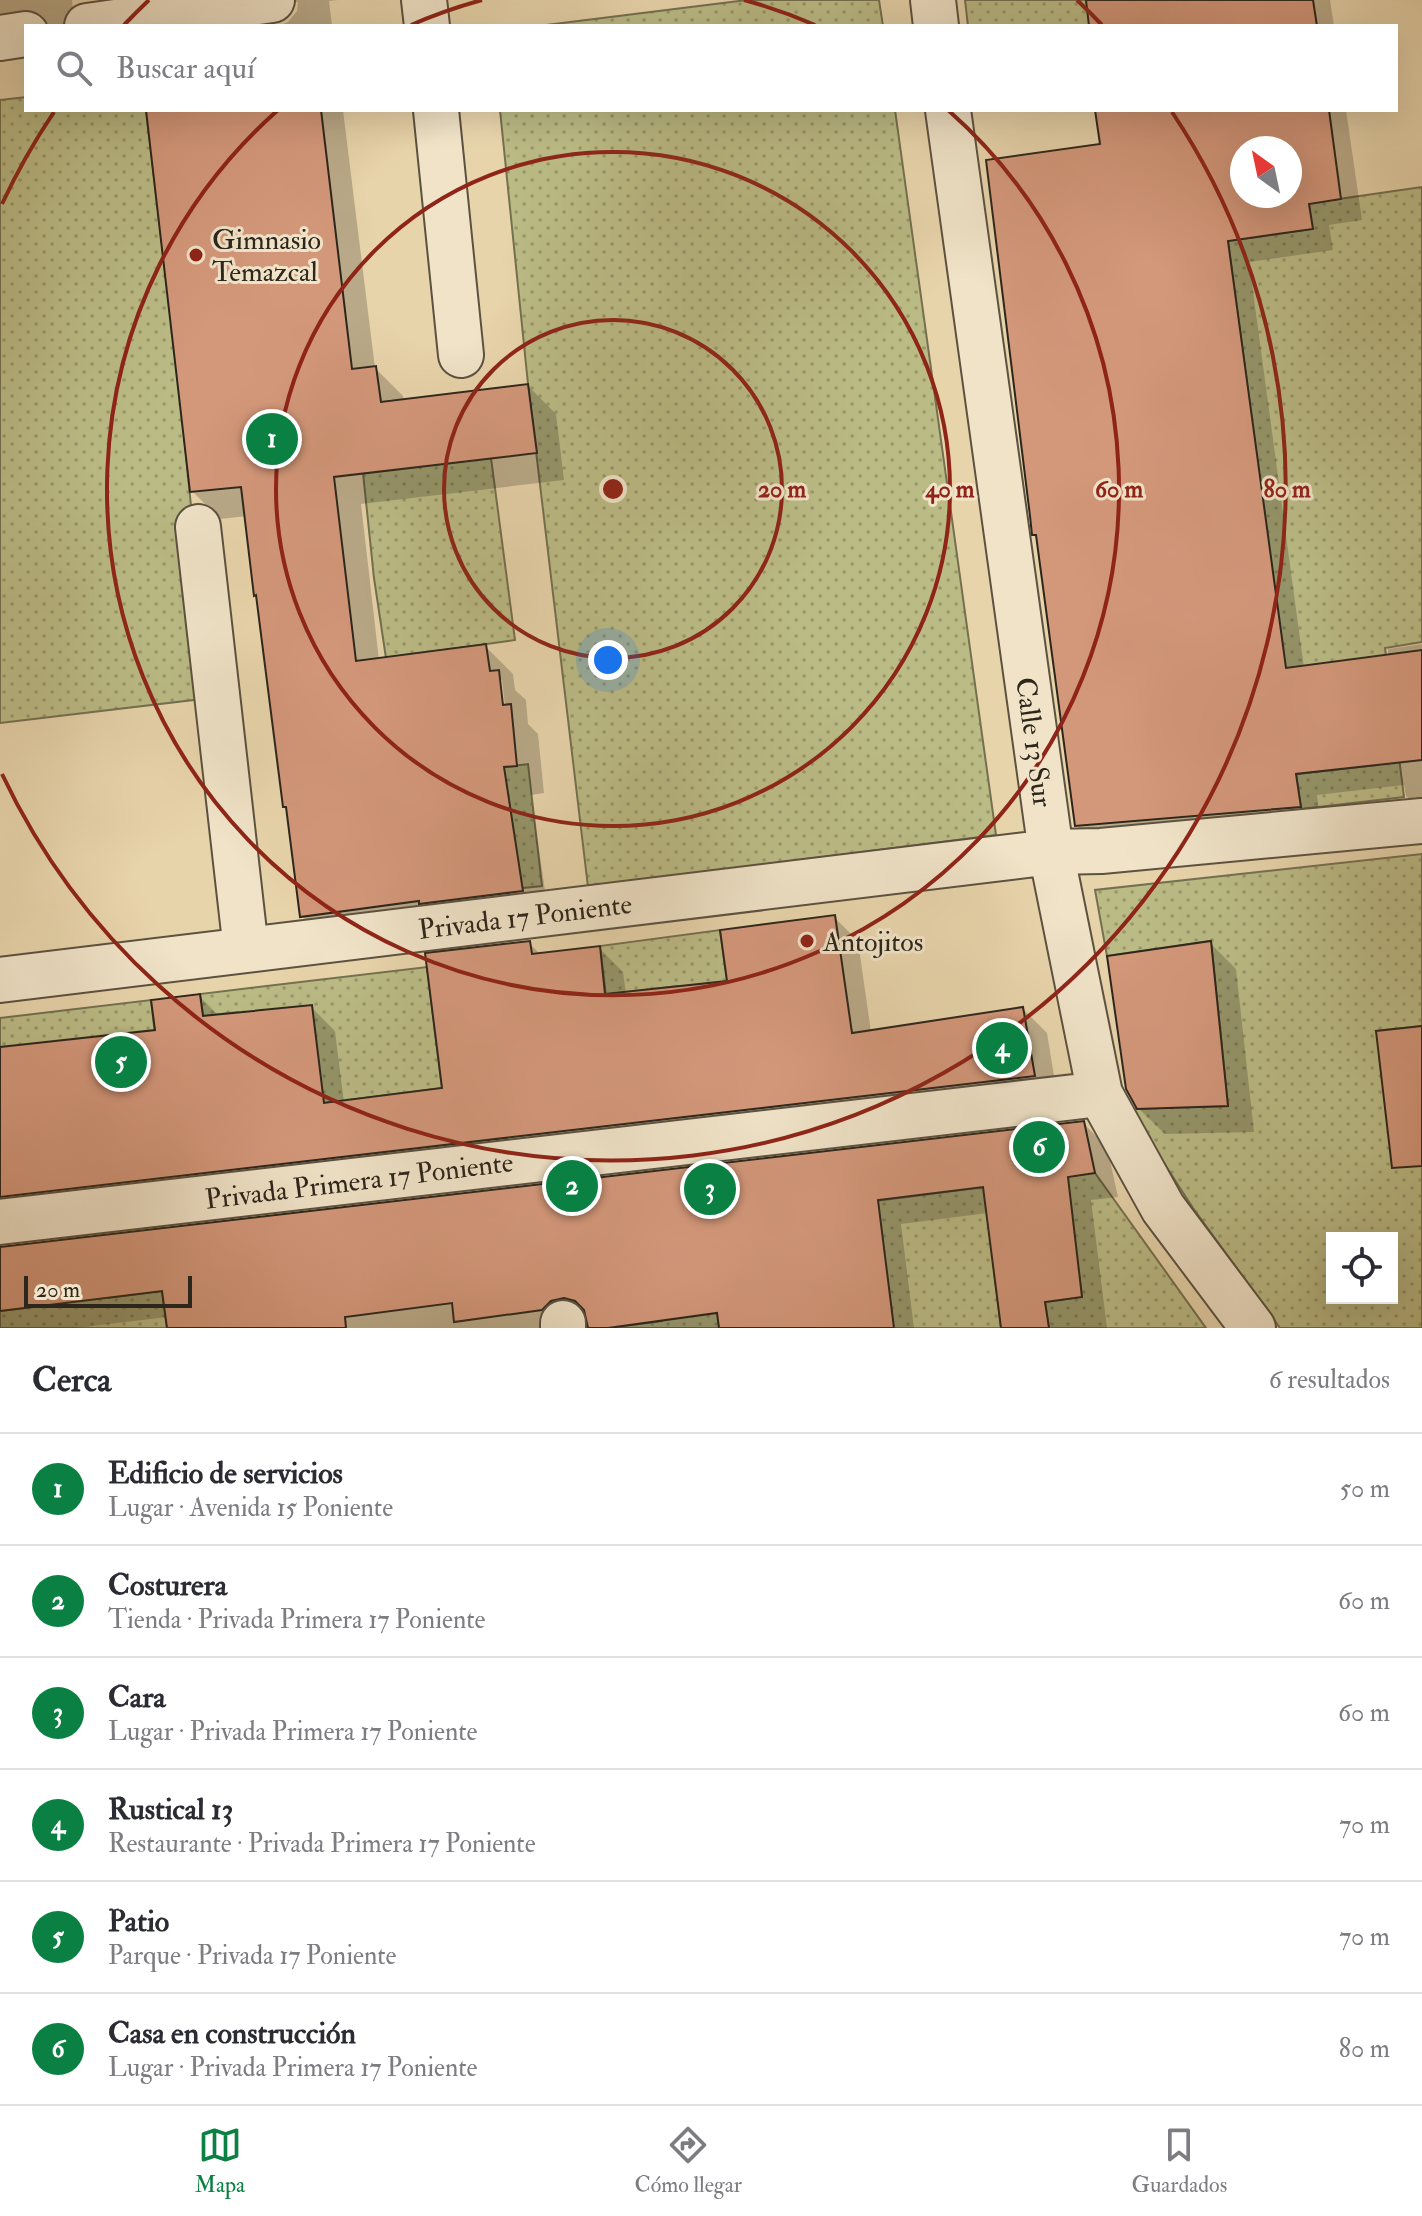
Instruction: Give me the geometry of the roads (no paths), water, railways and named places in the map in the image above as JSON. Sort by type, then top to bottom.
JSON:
[{"type":"street","points":[[94,17],[272,0]]},
{"type":"street","points":[[424,0],[427,24]]},
{"type":"street","points":[[933,0],[936,24]]},
{"type":"street","points":[[0,38],[24,34]]},
{"type":"street","points":[[436,112],[461,355]]},
{"type":"street","name":"Calle 13 Sur","points":[[948,112],[1051,852],[1100,1094],[1163,1208],[1253,1328]]},
{"type":"street","points":[[198,527],[246,950]]},
{"type":"street","name":"Privada 17 Poniente","points":[[0,980],[1051,852],[1101,851],[1422,821]]},
{"type":"street","name":"Privada Primera 17 Poniente","points":[[0,1222],[1100,1094]]},
{"type":"place","name":"Gimnasio Temazcal","points":[[196,255]]},
{"type":"place","name":"Edificio de servicios","points":[[272,439]]},
{"type":"place","name":"Antojitos","points":[[807,941]]},
{"type":"place","name":"Rustical 13","points":[[1002,1048]]},
{"type":"place","name":"Patio","points":[[121,1062]]},
{"type":"place","name":"Casa en construcción","points":[[1039,1147]]},
{"type":"place","name":"Costurera","points":[[572,1186]]},
{"type":"place","name":"Cara","points":[[710,1189]]}]
